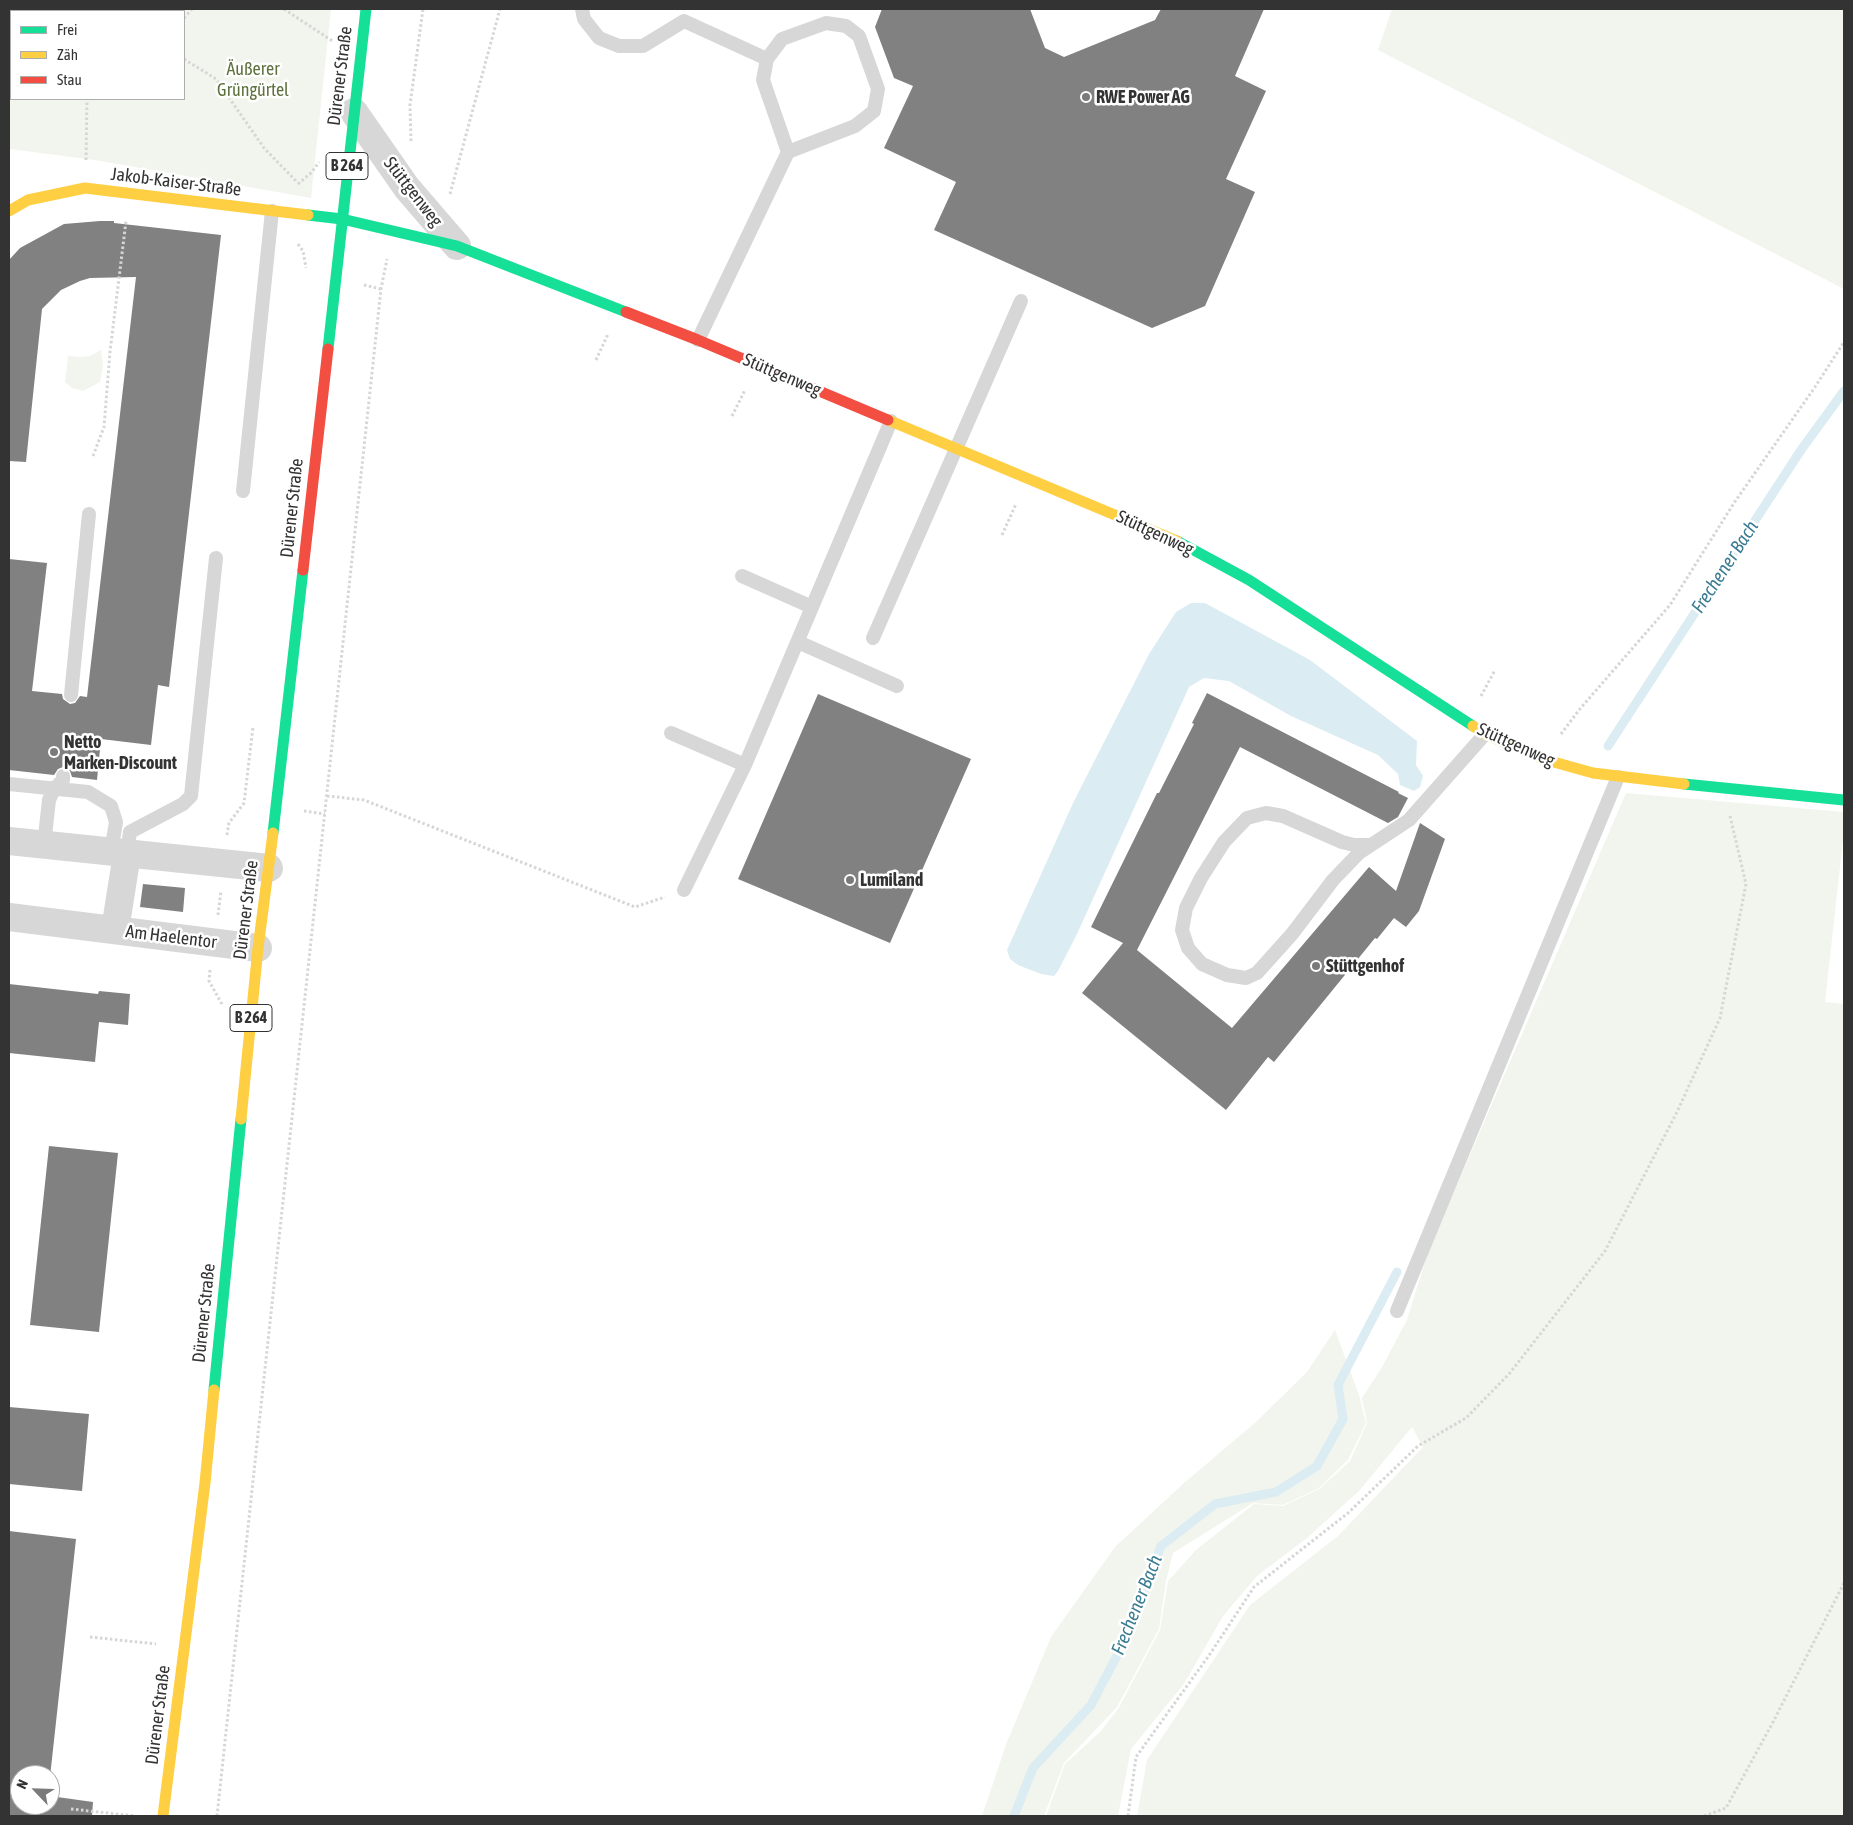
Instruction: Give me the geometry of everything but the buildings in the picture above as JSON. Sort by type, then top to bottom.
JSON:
[{"type":"street","name":"Dürener Straße","points":[[163,1816],[205,1483],[258,948],[269,868],[366,9]]},
{"type":"street","name":"Stüttgenweg","points":[[354,112],[408,188],[456,246]]},
{"type":"street","name":"Jakob-Kaiser-Straße","points":[[9,211],[28,200],[85,188],[342,219]]},
{"type":"street","name":"Stüttgenweg","points":[[342,219],[456,246],[698,340],[1173,539],[1249,580],[1485,734],[1543,760],[1593,773],[1614,776],[1844,800]]},
{"type":"street","points":[[9,841],[269,868]]},
{"type":"street","name":"Am Haelentor","points":[[114,930],[119,853]]},
{"type":"street","name":"Am Haelentor","points":[[9,917],[258,948]]},
{"type":"lane","points":[[582,9],[584,19],[599,38],[619,46],[643,46],[683,15],[767,59]]},
{"type":"lane","points":[[698,340],[788,152],[855,126],[874,111],[878,89],[859,36],[846,26],[826,23],[782,39],[767,59],[763,80],[788,152]]},
{"type":"lane","points":[[243,491],[272,211]]},
{"type":"lane","points":[[873,638],[1021,301]]},
{"type":"lane","points":[[684,890],[745,766],[891,421]]},
{"type":"lane","points":[[71,695],[89,514]]},
{"type":"lane","points":[[119,853],[130,832],[183,804],[191,796],[216,558]]},
{"type":"lane","points":[[742,576],[812,607]]},
{"type":"lane","points":[[798,642],[897,686]]},
{"type":"lane","points":[[671,733],[745,766]]},
{"type":"lane","points":[[1370,845],[1354,845],[1342,842],[1283,816],[1266,813],[1246,818],[1224,842],[1201,878],[1186,908],[1182,930],[1188,948],[1202,964],[1227,975],[1246,978],[1257,973],[1292,934],[1333,880],[1359,853],[1409,820],[1485,734]]},
{"type":"lane","points":[[44,845],[49,800],[54,789],[63,780],[63,776]]},
{"type":"lane","points":[[1397,1312],[1614,776]]},
{"type":"lane","points":[[9,784],[88,792],[111,806],[116,822],[119,853]]},
{"type":"path","points":[[284,9],[335,43]]},
{"type":"path","points":[[411,149],[410,105],[423,9]]},
{"type":"path","points":[[448,202],[500,9]]},
{"type":"path","points":[[185,60],[216,79],[264,148],[298,183]]},
{"type":"path","points":[[85,188],[87,100]]},
{"type":"path","points":[[93,456],[104,427],[110,352],[129,194]]},
{"type":"path","points":[[217,1816],[381,288],[393,231]]},
{"type":"path","points":[[1543,760],[1579,710],[1670,605],[1734,503],[1844,342]]},
{"type":"path","points":[[596,360],[604,343]]},
{"type":"path","points":[[732,416],[739,401]]},
{"type":"path","points":[[1002,535],[1007,523]]},
{"type":"path","points":[[1128,1816],[1136,1757],[1210,1654],[1254,1587],[1348,1514],[1418,1446],[1466,1418],[1509,1374],[1605,1251],[1677,1112],[1720,1018],[1746,884],[1726,801],[1725,788]]},
{"type":"path","points":[[327,796],[364,800],[635,907],[684,890]]},
{"type":"path","points":[[1704,1816],[1726,1808],[1772,1724],[1844,1583]]},
{"type":"path","points":[[90,1637],[159,1645]]},
{"type":"path","points":[[71,1809],[136,1816]]},
{"type":"green space","name":"Äußerer Grüngürtel","points":[[9,9],[331,9],[311,198],[95,160],[9,149]]},
{"type":"green space","points":[[1392,9],[1844,9],[1844,289],[1378,50]]},
{"type":"green space","points":[[101,350],[103,365],[100,382],[83,391],[72,388],[65,382],[68,356],[90,356]]},
{"type":"green space","points":[[1626,793],[1844,812],[1844,831],[1825,1002],[1844,1004],[1844,1816],[1137,1816],[1147,1760],[1250,1605],[1338,1536],[1423,1447],[1412,1427],[1359,1491],[1307,1538],[1257,1576],[1223,1616],[1184,1684],[1131,1749],[1118,1816],[1046,1816],[1065,1764],[1101,1731],[1118,1709],[1160,1630],[1168,1581],[1196,1550],[1254,1504],[1283,1506],[1319,1489],[1350,1461],[1367,1423],[1362,1398],[1381,1369],[1407,1320],[1428,1252]]},
{"type":"green space","points":[[1335,1330],[1359,1395],[1366,1423],[1348,1460],[1319,1488],[1283,1505],[1253,1503],[1173,1553],[1166,1581],[1159,1629],[1117,1707],[1064,1763],[1044,1816],[982,1816],[1007,1742],[1051,1637],[1115,1547],[1184,1483],[1256,1422],[1307,1372]]},
{"type":"shaded area","points":[[1191,603],[1205,603],[1310,660],[1417,741],[1416,765],[1423,776],[1420,787],[1414,791],[1400,785],[1398,774],[1378,755],[1291,716],[1229,681],[1204,678],[1189,687],[1077,934],[1058,971],[1054,976],[1041,974],[1018,965],[1010,959],[1007,950],[1074,801],[1149,654],[1176,612]]},
{"type":"waterway","name":"Frechener Bach","points":[[1608,746],[1801,450],[1844,391]]},
{"type":"waterway","name":"Frechener Bach","points":[[1014,1816],[1033,1768],[1091,1705],[1129,1633],[1161,1546],[1215,1504],[1276,1492],[1317,1466],[1343,1419],[1338,1385],[1397,1272]]},
{"type":"traffic: fast","points":[[328,349],[366,9]]},
{"type":"traffic: fast","points":[[308,215],[342,219],[457,246],[626,312]]},
{"type":"traffic: fast","points":[[1177,541],[1249,580],[1473,726]]},
{"type":"traffic: fast","points":[[273,833],[303,570]]},
{"type":"traffic: fast","points":[[1684,784],[1844,800]]},
{"type":"traffic: fast","points":[[214,1390],[241,1119]]},
{"type":"traffic: slow","points":[[9,211],[28,200],[85,188],[308,215]]},
{"type":"traffic: slow","points":[[888,420],[1177,541]]},
{"type":"traffic: slow","points":[[1473,726],[1485,734],[1543,759],[1593,773],[1684,784]]},
{"type":"traffic: slow","points":[[241,1119],[258,948],[273,833]]},
{"type":"traffic: slow","points":[[163,1816],[205,1483],[214,1390]]},
{"type":"traffic: jam","points":[[626,312],[698,340],[888,420]]},
{"type":"traffic: jam","points":[[303,570],[328,349]]},
{"type":"place","name":"RWE Power AG","points":[[1086,97]]},
{"type":"place","name":"Netto Marken-Discount","points":[[54,752]]},
{"type":"place","name":"Lumiland","points":[[850,880]]},
{"type":"place","name":"Stüttgenhof","points":[[1316,966]]}]
